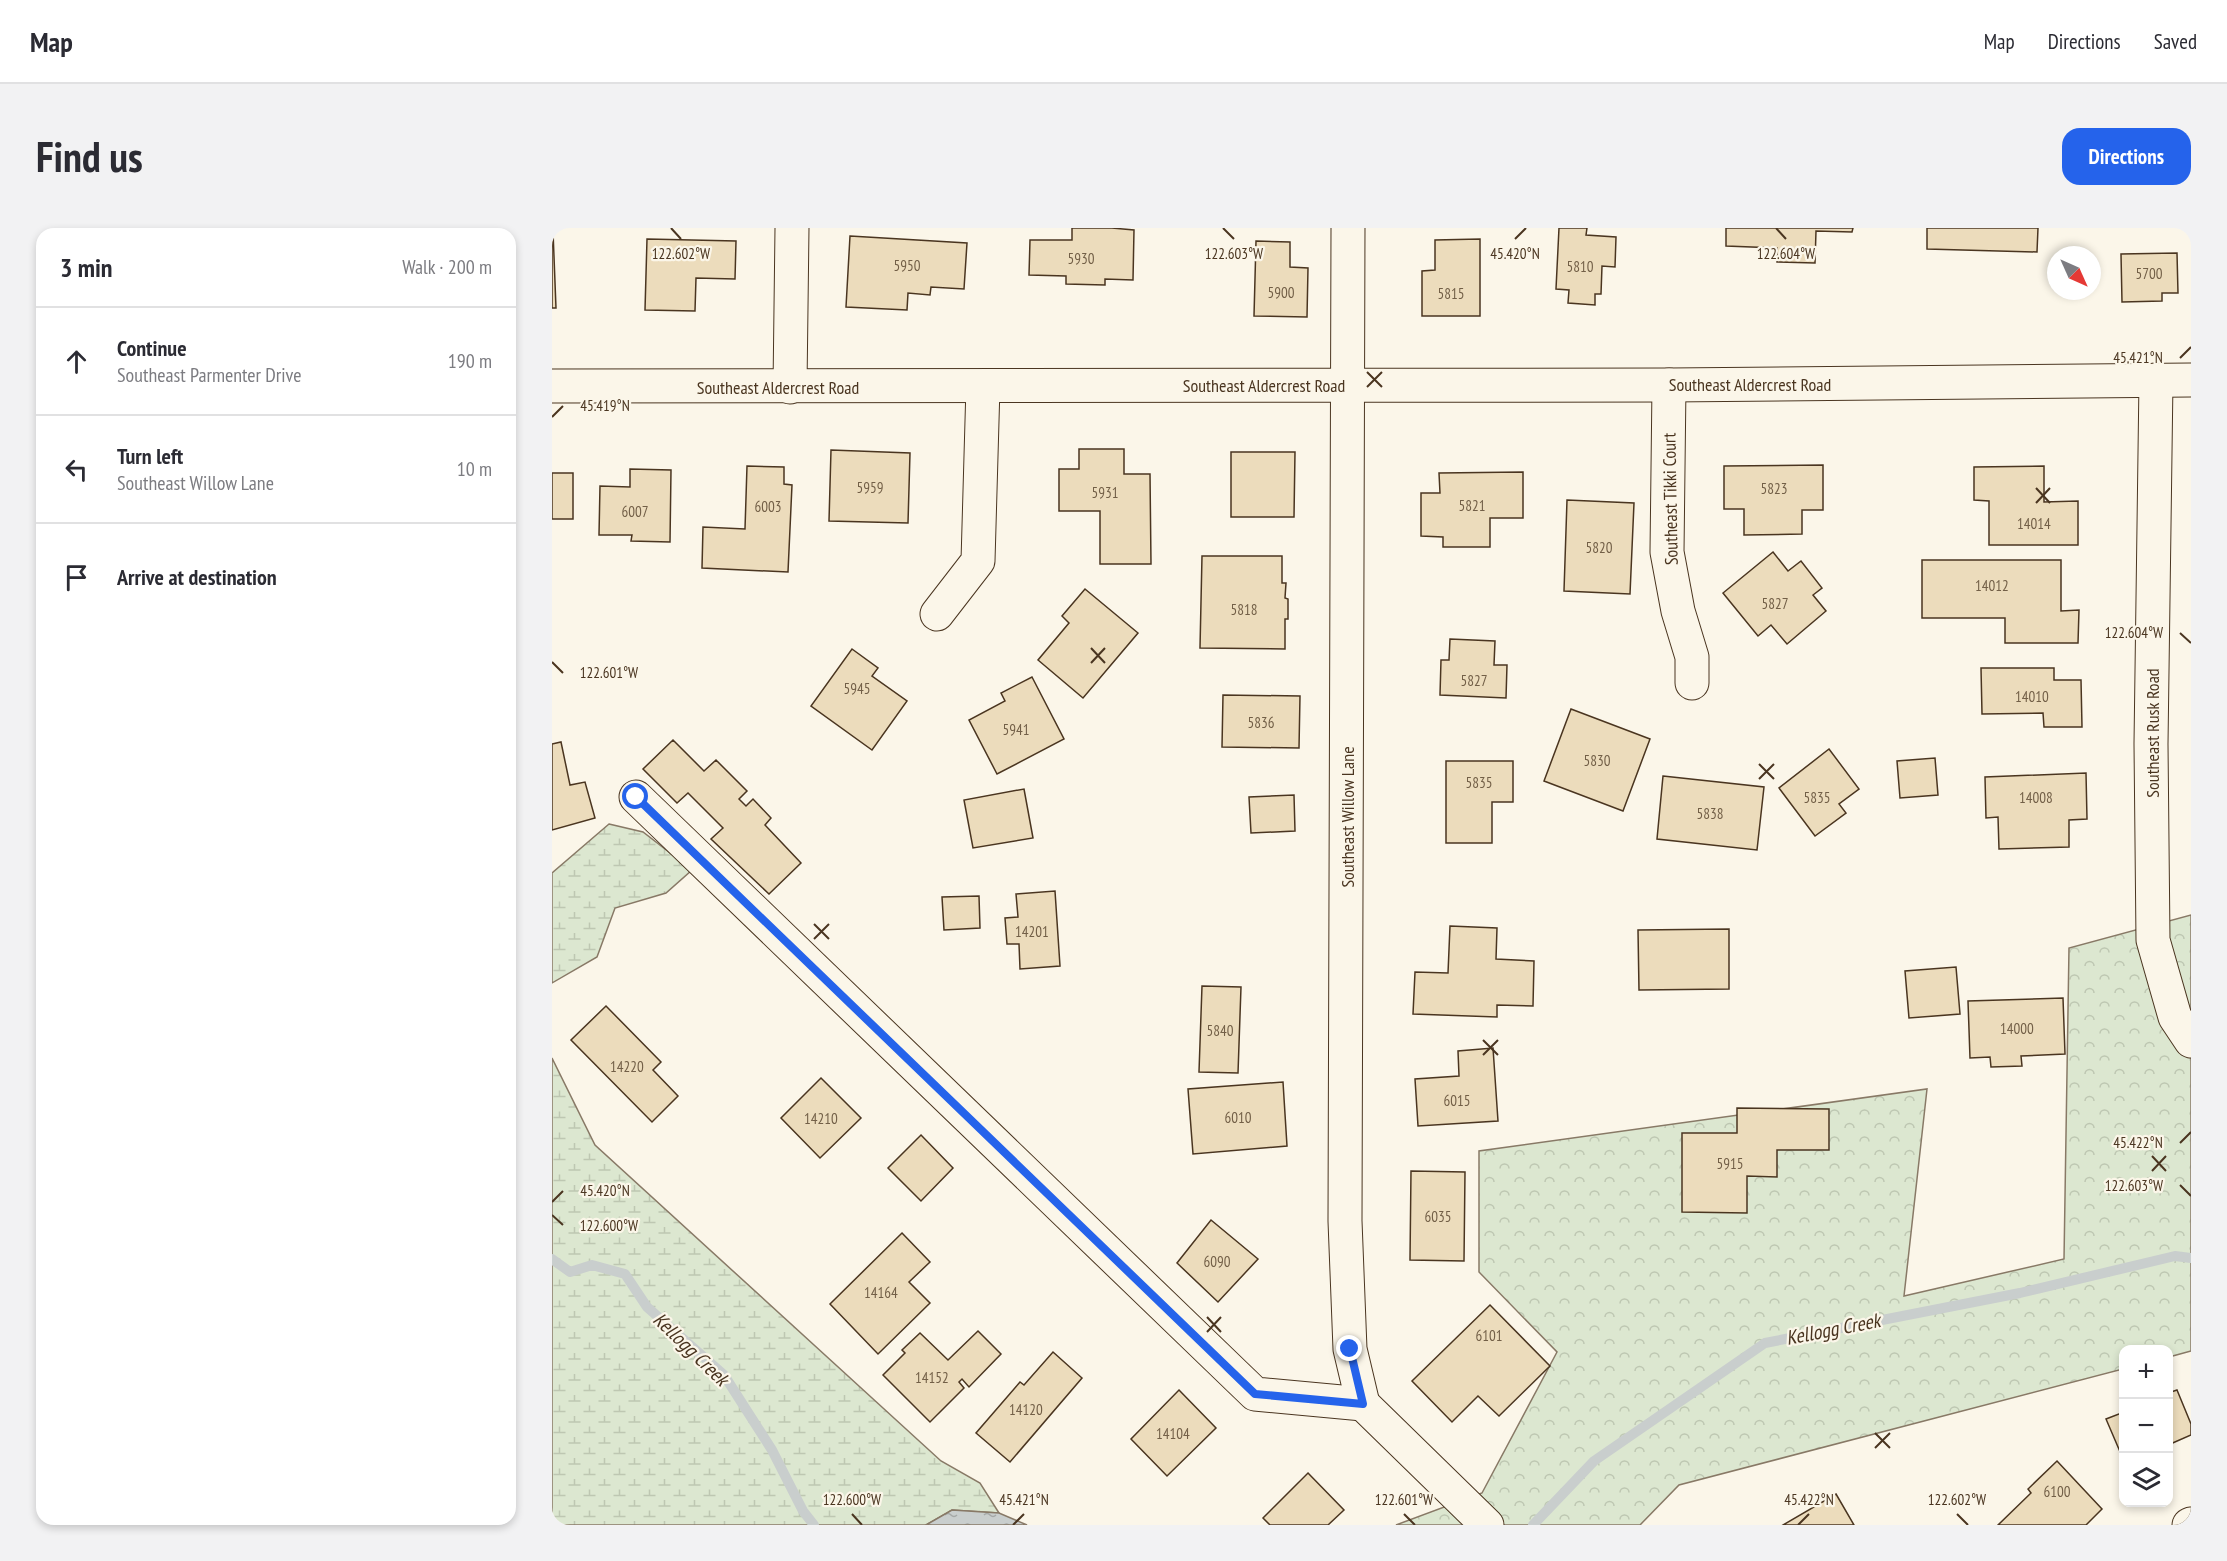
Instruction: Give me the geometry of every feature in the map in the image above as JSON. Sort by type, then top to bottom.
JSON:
[{"type":"street","points":[[790,387],[792,228]]},
{"type":"street","name":"Southeast Willow Lane","points":[[1348,228],[1345,1221],[1350,1349],[1363,1404]]},
{"type":"street","name":"Southeast Rusk Road","points":[[2156,380],[2151,744],[2153,940],[2175,1017],[2191,1041]]},
{"type":"street","name":"Southeast Aldercrest Road","points":[[552,386],[1669,385],[2191,380]]},
{"type":"street","name":"Southeast Tikki Court","points":[[1669,385],[1667,552],[1678,611],[1692,657],[1692,683]]},
{"type":"street","points":[[937,614],[978,561],[983,386]]},
{"type":"street","points":[[636,797],[1255,1394],[1363,1404],[1487,1525]]},
{"type":"green space","points":[[609,824],[643,832],[692,870],[666,893],[615,908],[597,957],[552,983],[552,873]]},
{"type":"green space","points":[[2191,915],[2191,1351],[2173,1356],[2173,1345],[2119,1345],[2119,1370],[1679,1485],[1640,1525],[1396,1525],[1482,1493],[1557,1352],[1479,1272],[1479,1151],[1927,1089],[1904,1296],[2064,1259],[2069,948]]},
{"type":"green space","points":[[552,1058],[595,1145],[941,1461],[980,1483],[999,1513],[952,1510],[926,1525],[552,1525]]},
{"type":"water","points":[[952,1510],[999,1513],[1027,1525],[926,1525]]},
{"type":"building","points":[[1072,228],[1134,230],[1133,280],[1105,279],[1105,285],[1066,284],[1066,276],[1029,275],[1030,240],[1072,240]]},
{"type":"building","points":[[1559,228],[1587,228],[1586,235],[1616,237],[1615,267],[1602,266],[1601,294],[1595,294],[1595,305],[1568,303],[1569,290],[1556,289]]},
{"type":"building","points":[[1726,228],[1853,228],[1852,232],[1816,231],[1815,263],[1777,262],[1777,248],[1726,246]]},
{"type":"building","points":[[1927,228],[2038,228],[2037,252],[1927,249]]},
{"type":"building","points":[[553,231],[556,308],[552,308]]},
{"type":"building","points":[[850,236],[967,243],[964,289],[931,287],[930,295],[908,293],[907,310],[846,307]]},
{"type":"building","points":[[647,239],[736,241],[735,279],[696,278],[695,311],[645,310]]},
{"type":"building","points":[[1480,239],[1480,316],[1422,316],[1422,271],[1435,270],[1435,240]]},
{"type":"building","points":[[1256,241],[1290,242],[1290,267],[1308,268],[1307,317],[1254,316]]},
{"type":"building","points":[[2177,253],[2178,293],[2162,293],[2162,301],[2122,302],[2121,254]]},
{"type":"building","points":[[1079,449],[1124,449],[1124,474],[1150,474],[1151,564],[1100,564],[1100,511],[1059,511],[1059,469],[1079,469]]},
{"type":"building","points":[[831,450],[910,453],[908,523],[829,521]]},
{"type":"building","points":[[1231,452],[1295,452],[1294,517],[1231,517]]},
{"type":"building","points":[[1823,465],[1823,510],[1802,510],[1802,534],[1744,535],[1744,509],[1724,509],[1724,466]]},
{"type":"building","points":[[747,466],[784,467],[784,484],[792,485],[788,572],[702,568],[703,527],[745,529]]},
{"type":"building","points":[[2044,466],[2044,502],[2078,501],[2078,545],[1989,545],[1989,501],[1974,500],[1974,467]]},
{"type":"building","points":[[630,469],[671,470],[670,542],[631,541],[632,535],[599,535],[600,486],[630,487]]},
{"type":"building","points":[[1523,472],[1523,518],[1490,518],[1490,547],[1443,547],[1443,537],[1421,536],[1421,493],[1440,493],[1439,473]]},
{"type":"building","points":[[552,473],[573,473],[573,519],[552,519]]},
{"type":"building","points":[[1567,500],[1634,503],[1630,594],[1564,591]]},
{"type":"building","points":[[1773,552],[1788,571],[1801,561],[1822,588],[1813,595],[1826,611],[1787,644],[1771,625],[1758,636],[1723,593]]},
{"type":"building","points":[[1202,556],[1282,556],[1282,583],[1286,583],[1285,598],[1288,599],[1285,649],[1200,648]]},
{"type":"building","points":[[1922,560],[2061,560],[2061,611],[2079,610],[2078,643],[2005,643],[2005,618],[1922,618]]},
{"type":"building","points":[[1085,589],[1138,633],[1083,698],[1038,660],[1069,623],[1062,616]]},
{"type":"building","points":[[1450,639],[1495,641],[1494,665],[1507,665],[1506,698],[1440,695],[1441,660],[1449,660]]},
{"type":"building","points":[[852,649],[878,668],[872,676],[907,701],[872,750],[811,706]]},
{"type":"building","points":[[1981,668],[2054,668],[2054,680],[2081,680],[2082,727],[2044,727],[2043,713],[1982,714]]},
{"type":"building","points":[[1032,677],[1064,739],[997,774],[969,720],[1005,701],[1001,693]]},
{"type":"building","points":[[1223,695],[1300,696],[1299,748],[1222,747]]},
{"type":"building","points":[[1571,709],[1650,739],[1623,811],[1544,781]]},
{"type":"building","points":[[673,740],[704,771],[716,760],[747,791],[739,799],[746,806],[753,799],[771,818],[765,825],[801,863],[769,894],[711,839],[723,828],[688,793],[677,803],[643,769]]},
{"type":"building","points":[[561,742],[570,785],[585,782],[595,818],[552,830],[552,744]]},
{"type":"building","points":[[1829,749],[1859,789],[1839,804],[1846,813],[1815,836],[1779,788]]},
{"type":"building","points":[[1935,758],[1938,795],[1900,798],[1897,761]]},
{"type":"building","points":[[1446,761],[1513,761],[1513,802],[1492,802],[1492,843],[1446,843]]},
{"type":"building","points":[[2086,773],[2087,819],[2069,820],[2069,847],[1999,849],[1998,817],[1986,818],[1985,777]]},
{"type":"building","points":[[1663,776],[1764,787],[1757,850],[1657,839]]},
{"type":"building","points":[[1024,789],[1033,838],[973,848],[964,800]]},
{"type":"building","points":[[1294,795],[1295,831],[1251,833],[1249,797]]},
{"type":"building","points":[[1055,891],[1060,966],[1020,969],[1019,944],[1007,944],[1005,918],[1018,917],[1016,894]]},
{"type":"building","points":[[979,896],[980,928],[944,930],[942,897]]},
{"type":"building","points":[[1450,926],[1497,928],[1496,959],[1534,961],[1533,1006],[1497,1005],[1497,1017],[1413,1014],[1415,972],[1448,973]]},
{"type":"building","points":[[1729,929],[1729,989],[1639,990],[1638,930]]},
{"type":"building","points":[[1956,967],[1960,1014],[1909,1018],[1905,971]]},
{"type":"building","points":[[1202,986],[1241,987],[1238,1073],[1199,1072]]},
{"type":"building","points":[[2063,998],[2065,1054],[2021,1056],[2022,1066],[1991,1067],[1990,1057],[1970,1058],[1968,1001]]},
{"type":"building","points":[[606,1006],[661,1062],[653,1070],[678,1096],[652,1122],[571,1040]]},
{"type":"building","points":[[1493,1048],[1498,1121],[1418,1126],[1415,1079],[1459,1076],[1458,1051]]},
{"type":"building","points":[[821,1078],[861,1118],[820,1158],[781,1118]]},
{"type":"building","points":[[1283,1082],[1287,1146],[1193,1154],[1188,1089]]},
{"type":"building","points":[[1737,1108],[1829,1109],[1829,1150],[1777,1150],[1777,1177],[1747,1176],[1747,1213],[1682,1212],[1682,1133],[1737,1133]]},
{"type":"building","points":[[921,1135],[953,1168],[921,1201],[888,1168]]},
{"type":"building","points":[[1411,1171],[1465,1172],[1464,1261],[1410,1260]]},
{"type":"building","points":[[1211,1220],[1258,1259],[1218,1302],[1177,1263]]},
{"type":"building","points":[[902,1233],[930,1262],[909,1282],[930,1303],[878,1354],[830,1304]]},
{"type":"building","points":[[1490,1305],[1550,1366],[1499,1416],[1478,1396],[1452,1422],[1412,1381]]},
{"type":"building","points":[[978,1331],[1001,1354],[969,1387],[962,1379],[959,1382],[964,1388],[930,1422],[883,1375],[905,1353],[902,1350],[920,1333],[948,1360]]},
{"type":"building","points":[[1053,1352],[1082,1378],[1010,1462],[976,1433],[1020,1382],[1024,1385]]},
{"type":"building","points":[[1179,1390],[1216,1428],[1167,1476],[1131,1439]]},
{"type":"building","points":[[2177,1390],[2191,1424],[2191,1435],[2173,1443],[2173,1399],[2173,1391]]},
{"type":"building","points":[[2119,1414],[2119,1449],[2106,1419]]},
{"type":"building","points":[[2057,1461],[2102,1509],[2086,1525],[1998,1525],[2031,1493],[2028,1489]]},
{"type":"building","points":[[1308,1473],[1344,1510],[1328,1525],[1270,1525],[1263,1518]]},
{"type":"building","points":[[1836,1494],[1854,1525],[1783,1525]]},
{"type":"waterway","name":"Kellogg Creek","points":[[1533,1525],[1594,1461],[1765,1343],[2020,1293],[2175,1256],[2191,1258]]},
{"type":"waterway","name":"Kellogg Creek","points":[[552,1259],[570,1272],[592,1265],[625,1274],[647,1307],[724,1375],[772,1450],[803,1511],[814,1525]]},
{"type":"route","points":[[636,797],[1255,1394],[1363,1404],[1350,1349]]}]
